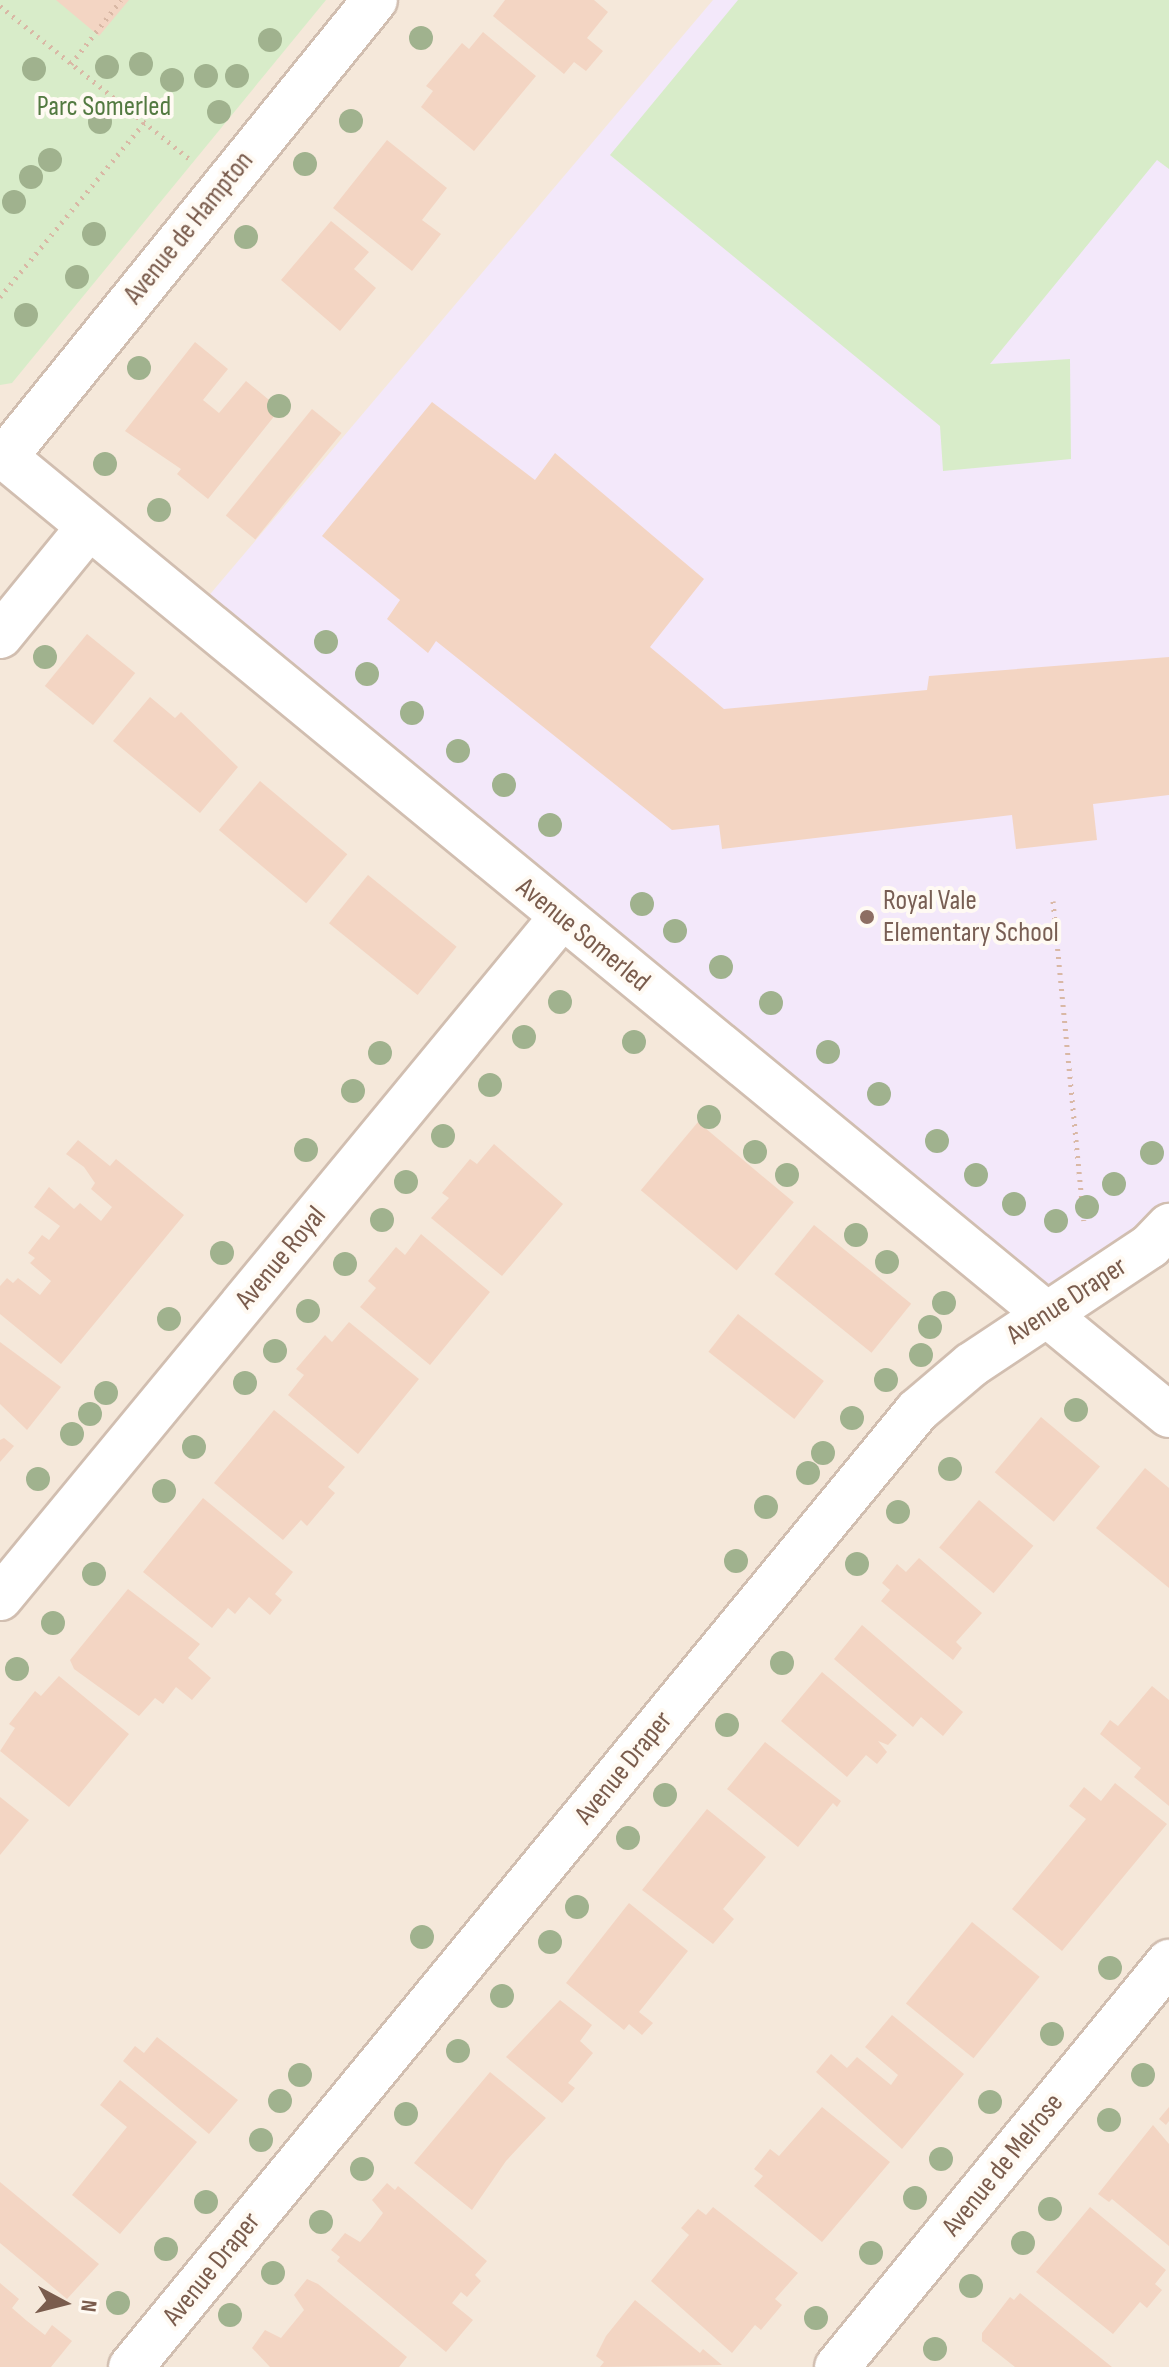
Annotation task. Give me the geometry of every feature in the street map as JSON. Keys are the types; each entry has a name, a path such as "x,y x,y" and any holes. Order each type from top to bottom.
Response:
{"street":[{"name":"Avenue de Hampton","path":"2,455 375,0"},
{"name":"Avenue Somerled","path":"2,455 561,918 1169,1415"},
{"path":"0,636 89,527"},
{"name":"Avenue Royal","path":"0,1598 561,918"},
{"name":"Avenue Draper","path":"131,2367 917,1411 971,1365 1150,1246 1169,1226"},
{"name":"Avenue de Melrose","path":"837,2367 1169,1962"}],"path":[{"path":"71,64 121,0"},
{"path":"0,6 199,166"},
{"path":"0,297 144,123"},
{"path":"1053,901 1084,1221"}],"shaded area":[{"path":"0,0 719,0 1169,1224 1169,2367 0,2367"},
{"name":"Royal Vale Elementary School","path":"713,0 1169,0 1169,1210 1046,1314 195,612"}],"green space":[{"name":"Parc Somerled","path":"0,0 326,0 12,383 0,385"},
{"path":"738,0 1169,0 1169,169 1157,160 990,364 1070,359 1071,459 943,471 940,426 610,155"}],"building":[{"path":"56,0 129,0 99,36"},
{"path":"505,0 594,0 608,12 587,38 603,51 586,71 574,62 564,74 493,16"},
{"path":"483,32 536,76 474,151 421,107 433,91 426,86 462,43 469,49"},
{"path":"387,140 447,188 422,220 441,234 412,271 333,208"},
{"path":"331,221 369,252 354,269 376,288 340,331 281,280"},
{"path":"195,342 228,369 203,400 219,413 246,381 280,409 208,499 177,474 181,469 125,431"},
{"path":"432,402 535,480 555,453 704,579 650,647 724,709 927,690 929,676 1169,657 1169,795 1093,804 1097,840 1016,849 1012,815 722,849 719,825 672,830 436,641 428,653 387,619 400,600 322,536"},
{"path":"312,409 342,433 255,539 226,515"},
{"path":"87,634 135,673 93,725 45,686"},
{"path":"150,697 175,718 181,712 238,767 200,813 113,741"},
{"path":"260,781 347,854 306,903 219,830"},
{"path":"368,875 457,947 418,995 329,923"},
{"path":"698,1122 794,1202 737,1271 641,1190"},
{"path":"78,1140 110,1166 116,1159 184,1215 61,1364 0,1314 0,1286 7,1278 13,1283 18,1278 40,1295 51,1281 30,1263 35,1258 28,1253 42,1235 49,1240 60,1226 34,1207 49,1187 74,1209 80,1203 101,1221 112,1207 91,1189 95,1183 84,1167 66,1154"},
{"path":"494,1144 563,1204 502,1276 431,1218 449,1198 442,1193 470,1159 477,1164"},
{"path":"814,1225 911,1304 871,1353 774,1274"},
{"path":"421,1234 490,1292 430,1365 360,1307 376,1288 368,1281 396,1247 405,1255"},
{"path":"738,1314 824,1381 794,1419 708,1352"},
{"path":"349,1322 419,1379 358,1454 288,1395 304,1375 296,1369 325,1335 332,1342"},
{"path":"0,1342 61,1387 27,1430 0,1404"},
{"path":"274,1410 345,1467 328,1487 335,1493 307,1526 301,1520 283,1540 214,1483"},
{"path":"1041,1417 1100,1466 1054,1522 995,1472"},
{"path":"4,1438 14,1446 0,1462 0,1440"},
{"path":"1145,1468 1169,1488 1169,1588 1096,1528"},
{"path":"203,1498 293,1572 275,1594 282,1600 270,1615 249,1597 235,1614 228,1608 212,1628 143,1572"},
{"path":"979,1500 1033,1546 994,1593 939,1547"},
{"path":"919,1558 982,1613 956,1642 962,1648 953,1660 881,1601 890,1590 882,1583 897,1564 906,1572"},
{"path":"128,1589 200,1644 188,1658 211,1678 192,1700 176,1687 163,1704 155,1698 139,1716 74,1669 70,1660"},
{"path":"862,1625 963,1712 943,1736 921,1717 913,1727 834,1659"},
{"path":"822,1672 897,1735 888,1745 878,1741 887,1752 877,1764 866,1755 847,1777 781,1721"},
{"path":"59,1676 129,1734 69,1807 0,1751 15,1728 9,1724 35,1691 41,1696"},
{"path":"1152,1686 1169,1700 1169,1806 1134,1777 1141,1768 1100,1734 1110,1720 1118,1726"},
{"path":"765,1742 841,1801 837,1807 833,1803 798,1847 727,1789"},
{"path":"1115,1783 1167,1824 1062,1951 1012,1909 1086,1819 1069,1806 1084,1787 1101,1801"},
{"path":"0,1797 29,1820 0,1855"},
{"path":"707,1809 766,1857 723,1909 734,1919 713,1944 642,1890"},
{"path":"629,1903 688,1951 639,2012 653,2023 642,2035 629,2024 624,2030 566,1983"},
{"path":"972,1922 1040,1977 974,2058 906,2004"},
{"path":"560,2000 592,2025 580,2041 593,2053 568,2083 575,2088 562,2103 506,2057"},
{"path":"892,2015 964,2074 902,2149 816,2072 831,2054 847,2068 857,2057 891,2085 898,2075 865,2047"},
{"path":"157,2037 238,2100 209,2134 123,2061 135,2046 144,2053"},
{"path":"490,2072 546,2118 506,2161 472,2210 414,2163"},
{"path":"120,2080 197,2142 120,2234 72,2195 127,2127 100,2105"},
{"path":"822,2107 890,2162 822,2242 754,2186 763,2176 754,2169 770,2149 779,2156"},
{"path":"1169,2107 1169,2121 1166,2125 1159,2119"},
{"path":"1153,2125 1169,2144 1169,2246 1112,2199 1109,2202 1098,2194"},
{"path":"0,2182 99,2264 67,2299 0,2243"},
{"path":"387,2183 395,2190 398,2186 487,2261 475,2275 481,2281 467,2297 461,2292 452,2303 473,2320 446,2352 337,2261 340,2257 331,2250 345,2233 360,2242 372,2228 383,2213 372,2200"},
{"path":"713,2207 798,2273 775,2299 782,2305 761,2330 755,2325 732,2353 651,2281 689,2235 681,2228 698,2209 706,2215"},
{"path":"1090,2207 1166,2270 1155,2284 1162,2290 1147,2308 1140,2302 1113,2334 1036,2272"},
{"path":"307,2279 318,2284 407,2357 399,2367 270,2367 252,2348 265,2330 281,2338 304,2310 294,2295"},
{"path":"0,2283 19,2299 12,2308 27,2321 45,2335 52,2325 72,2341 51,2367 0,2367"},
{"path":"1020,2293 1112,2367 1015,2367 982,2341 982,2333 1010,2297 1014,2300"},
{"path":"635,2300 700,2353 703,2349 722,2365 600,2367 604,2362 596,2356 606,2336"}],"place":[{"name":"Royal Vale Elementary School","path":"867,917"}]}
